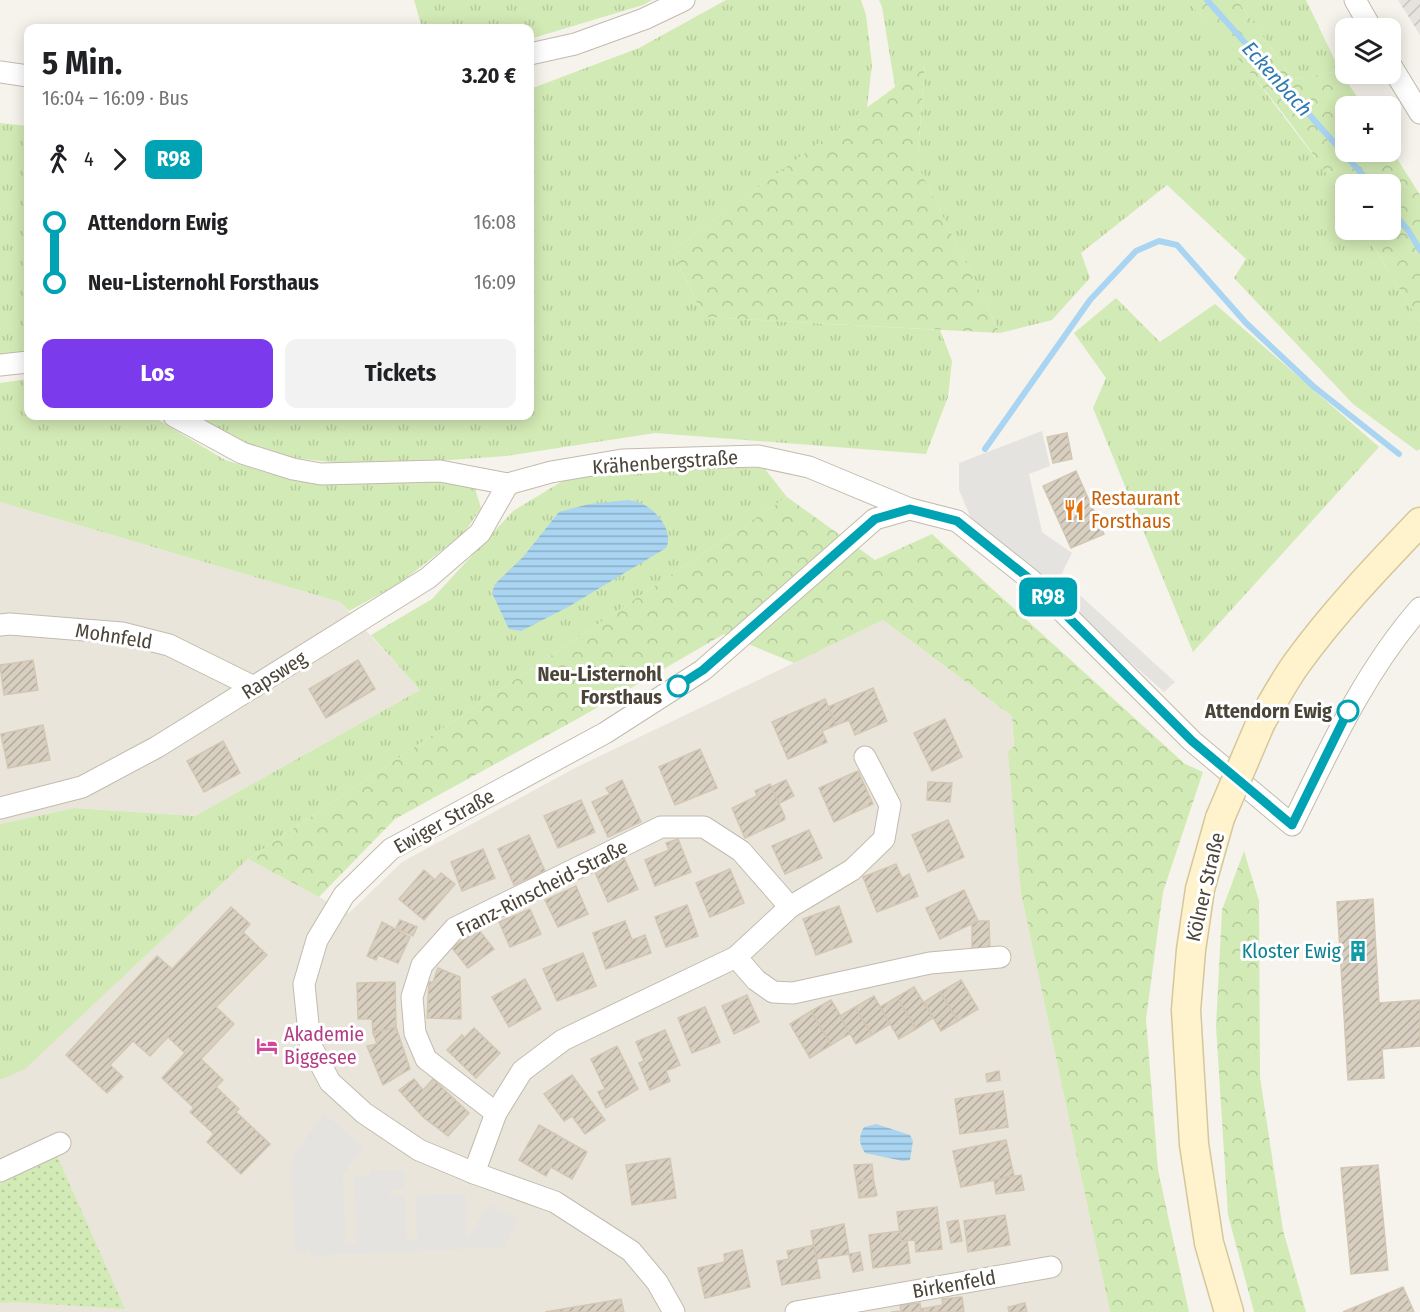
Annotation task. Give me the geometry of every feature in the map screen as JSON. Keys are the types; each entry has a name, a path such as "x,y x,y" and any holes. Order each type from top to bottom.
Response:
{"main road":[{"name":"Kölner Straße","path":"1229,1312 1209,1243 1194,1144 1186,1010 1191,950 1200,889 1220,818 1261,722 1296,664 1327,625 1420,522"}],"street":[{"path":"534,53 575,44 644,19 684,0"},
{"path":"1355,0 1365,18"},
{"path":"0,72 24,75"},
{"path":"1401,82 1420,113"},
{"path":"0,365 24,362"},
{"name":"Krähenbergstraße","path":"181,420 242,453 293,469 321,474 441,471 508,484 551,472 622,460 758,456 809,467 910,509 957,521 1031,580 1192,741 1292,825 1350,708 1400,631 1420,608"},
{"name":"Rapsweg","path":"0,808 82,787 157,747 429,578 480,533 508,484"},
{"name":"Ewiger Straße","path":"674,1312 657,1282 631,1251 555,1202 474,1173 419,1150 364,1113 330,1082 310,1044 304,984 317,940 344,895 391,849 614,728 703,670 875,519 910,509"},
{"name":"Mohnfeld","path":"0,625 122,633 169,645 254,687"},
{"path":"474,1173 496,1113 522,1071 563,1040 736,957 790,907 852,870 884,839 890,805 865,757"},
{"name":"Franz-Rinscheid-Straße","path":"496,1113 426,1059 415,1033 412,997 422,965 455,928 661,827 704,827 741,851 790,907"},
{"path":"736,957 756,980 773,992 793,993 930,963 1000,957"},
{"path":"0,1171 60,1143"},
{"name":"Birkenfeld","path":"796,1312 857,1307 1051,1267"}],"shaded area":[{"path":"1398,0 1420,0 1420,35"},
{"path":"1042,431 1050,466 1029,474 1042,532 1072,553 1060,577 1175,682 1164,692 999,545 970,516 959,490 959,463"},
{"path":"0,502 340,602 420,690 195,816 74,808 0,824"},
{"path":"883,620 1012,716 1021,893 1110,1312 0,1312 0,1080 25,1068 248,859 349,913 402,862 575,768"},
{"path":"324,1113 363,1147 343,1175 346,1243 357,1243 354,1176 370,1176 370,1171 404,1170 405,1189 390,1190 390,1196 405,1196 407,1241 417,1240 415,1195 465,1194 468,1239 488,1205 518,1219 504,1247 311,1256 310,1251 295,1252 291,1162"}],"green space":[{"path":"414,0 652,0 643,5 534,38 534,24 421,24"},
{"path":"726,0 861,0 866,15 872,64 867,108 672,251 704,317 940,330 952,361 948,397 926,454 655,433 506,456 367,466 294,458 245,444 203,420 534,420 534,87 639,48"},
{"path":"879,0 1187,0 1236,54 1335,186 1335,240 1369,240 1420,322 1420,449 1417,451 1353,404 1234,278 1246,259 1167,185 1081,253 1090,278 1052,320 1000,333 917,164 925,66 895,87"},
{"path":"1187,0 1237,0 1293,79 1335,72 1335,84 1349,84 1356,96 1335,96 1335,162 1399,162 1420,195 1420,322 1369,240 1401,240 1401,174 1335,174 1335,186 1270,98"},
{"path":"1237,0 1306,0 1335,61 1335,72 1293,79"},
{"path":"925,65 917,164 1000,333 704,317 672,251"},
{"path":"0,123 24,126 24,352 0,355"},
{"path":"1116,298 1160,342 1215,304 1379,447 1193,652 1093,408 1106,378 1074,333"},
{"path":"24,380 24,420 159,420 225,460 284,478 339,483 451,477 474,485 481,508 464,533 400,583 349,611 340,602 0,502 0,383"},
{"path":"646,466 764,468 787,497 248,859 25,1069 0,1080 0,824 74,808 195,816 420,690 371,635 432,599 513,511 566,479"},
{"path":"787,497 875,560 932,534 1185,764 1203,772 1163,892 1146,1019 1158,1170 1189,1312 1110,1312 1021,893 1008,752 1014,746 1012,716 883,620 794,663 724,634 579,718 395,819 319,897 248,859"},
{"path":"1244,851 1259,901 1260,1077 1283,1230 1306,1312 1254,1312 1228,1215 1216,1026 1222,910"},
{"path":"57,1156 125,1309 0,1303 0,1184"}],"water":[{"path":"628,500 643,504 659,517 668,536 666,548 568,607 521,631 509,629 492,593 495,584 523,557 559,512 589,504"},
{"path":"876,1124 910,1135 913,1141 910,1160 903,1161 865,1153 860,1140 862,1131 864,1127"}],"building":[{"path":"1067,433 1072,459 1053,463 1047,437"},
{"name":"Restaurant Forsthaus","path":"1076,471 1104,534 1071,548 1043,486"},
{"path":"33,660 38,690 4,695 0,665"},
{"path":"358,660 375,689 326,718 309,689"},
{"path":"873,688 887,721 855,735 849,720 836,725 828,707"},
{"path":"825,699 836,725 822,731 827,742 788,759 772,722"},
{"path":"945,719 962,757 932,771 914,733"},
{"path":"43,725 50,760 8,768 1,734"},
{"path":"223,741 240,773 204,792 187,761"},
{"path":"700,749 717,788 675,805 659,767"},
{"path":"858,771 873,804 834,822 819,788"},
{"path":"622,780 641,822 608,837 592,802 610,794 606,788"},
{"path":"786,780 794,796 778,804 771,787"},
{"path":"928,782 952,783 950,802 927,800"},
{"path":"770,784 785,817 784,820 745,838 732,808 757,796 755,791"},
{"path":"581,800 595,832 558,848 544,816"},
{"path":"948,820 964,857 928,872 912,835"},
{"path":"809,830 822,858 785,874 772,846"},
{"path":"529,835 545,871 514,885 498,849"},
{"path":"678,839 691,872 655,886 645,860 669,850 666,843"},
{"path":"483,849 495,878 462,891 451,862"},
{"path":"624,858 638,889 608,902 595,872"},
{"path":"896,864 902,878 909,874 918,896 877,912 863,877"},
{"path":"730,869 744,903 710,917 696,883"},
{"path":"424,870 435,880 441,873 455,884 424,920 399,899"},
{"path":"576,886 588,914 558,927 545,900"},
{"path":"964,890 978,921 940,939 926,908"},
{"name":"Kloster Ewig","path":"1373,899 1379,1003 1420,1000 1420,1046 1382,1049 1384,1078 1348,1080 1337,902"},
{"path":"687,905 698,936 666,947 655,917"},
{"path":"839,906 852,942 816,955 803,919"},
{"path":"231,907 250,924 243,932 267,955 216,1007 234,1024 201,1059 223,1080 216,1087 239,1109 236,1112 270,1144 241,1174 207,1142 214,1134 190,1112 194,1108 162,1078 185,1053 168,1037 150,1056 133,1041 110,1065 123,1077 107,1093 66,1055 157,956 172,969"},
{"path":"530,909 541,934 510,947 499,922"},
{"path":"400,920 417,927 413,936 396,928"},
{"path":"625,921 632,940 645,935 651,953 606,969 593,933"},
{"path":"978,921 989,921 990,951 972,952 972,925"},
{"path":"382,922 410,937 398,963 378,955 376,960 367,956"},
{"path":"478,929 494,949 468,968 452,948"},
{"path":"583,953 596,986 557,1001 543,969"},
{"path":"438,968 460,977 461,1019 427,1018 429,982 433,982"},
{"path":"525,979 541,1009 509,1027 492,997"},
{"path":"961,980 978,1009 958,1021 940,992"},
{"path":"395,982 396,1027 373,1033 372,1019 358,1019 357,983"},
{"path":"914,987 933,1018 916,1029 897,997"},
{"path":"940,992 958,1021 941,1031 924,1002"},
{"path":"747,995 759,1022 734,1034 722,1006"},
{"path":"874,996 890,1024 872,1035 855,1007"},
{"path":"897,997 916,1029 899,1039 880,1007"},
{"path":"831,1000 851,1033 831,1045 811,1011"},
{"path":"705,1007 720,1042 692,1053 678,1018"},
{"path":"855,1007 872,1035 856,1044 840,1016"},
{"path":"811,1011 831,1045 810,1058 790,1024"},
{"path":"396,1027 410,1069 383,1085 367,1046 377,1044 373,1033"},
{"path":"474,1028 500,1053 476,1078 447,1050 462,1035 464,1038"},
{"path":"665,1030 680,1065 666,1071 670,1081 650,1090 639,1063 644,1061 636,1042"},
{"path":"617,1046 638,1089 606,1108 598,1092 605,1089 591,1059"},
{"path":"999,1071 1000,1080 987,1082 986,1074"},
{"path":"572,1075 605,1120 585,1134 572,1116 564,1121 544,1094"},
{"path":"414,1079 423,1090 433,1079 469,1113 448,1136 423,1117 399,1090"},
{"path":"1003,1091 1008,1127 960,1134 955,1099"},
{"path":"539,1125 587,1152 572,1179 551,1167 546,1176 519,1160"},
{"path":"1006,1140 1014,1176 961,1187 953,1151"},
{"path":"670,1158 676,1198 632,1205 626,1165"},
{"path":"872,1164 874,1185 873,1179 858,1181 860,1197 876,1196 859,1198 854,1165"},
{"path":"1378,1165 1388,1270 1351,1274 1341,1168"},
{"path":"1021,1175 1024,1190 996,1194 994,1180"},
{"path":"873,1179 877,1195 860,1197 858,1181"},
{"path":"937,1207 942,1249 916,1252 915,1240 901,1241 897,1212"},
{"path":"1005,1215 1010,1245 968,1252 964,1221"},
{"path":"958,1220 962,1241 951,1243 947,1222"},
{"path":"844,1224 849,1254 816,1259 811,1231"},
{"path":"900,1231 901,1241 907,1240 910,1263 873,1268 869,1235"},
{"path":"814,1245 820,1278 782,1285 777,1261 789,1259 787,1251"},
{"path":"742,1250 750,1287 705,1298 698,1268 725,1262 724,1254"},
{"path":"860,1252 863,1270 853,1272 849,1254"},
{"path":"1403,1287 1414,1312 1343,1312"},
{"path":"962,1297 964,1312 921,1312 921,1309 943,1305 942,1299"},
{"path":"621,1299 624,1312 545,1312"},
{"path":"920,1303 921,1312 891,1312 901,1311 900,1305"},
{"path":"1025,1303 1027,1312 1009,1312 1008,1307"}],"waterway":[{"name":"Eckenbach","path":"1207,0 1362,174"},
{"name":"Eckenbach","path":"1401,222 1420,250"},
{"path":"985,449 1090,300 1136,251 1159,241 1177,245 1246,323 1313,386 1399,454"}],"bus line":[{"name":"R98","path":"678,686 703,670 875,519 910,509 957,521 1031,580 1192,741 1292,825 1348,711"}],"place":[{"name":"Restaurant Forsthaus","path":"1074,510"},
{"name":"Neu-Listernohl Forsthaus","path":"678,686"},
{"name":"Attendorn Ewig","path":"1348,711"},
{"name":"Kloster Ewig","path":"1358,951"},
{"name":"Akademie Biggesee","path":"267,1046"}]}
